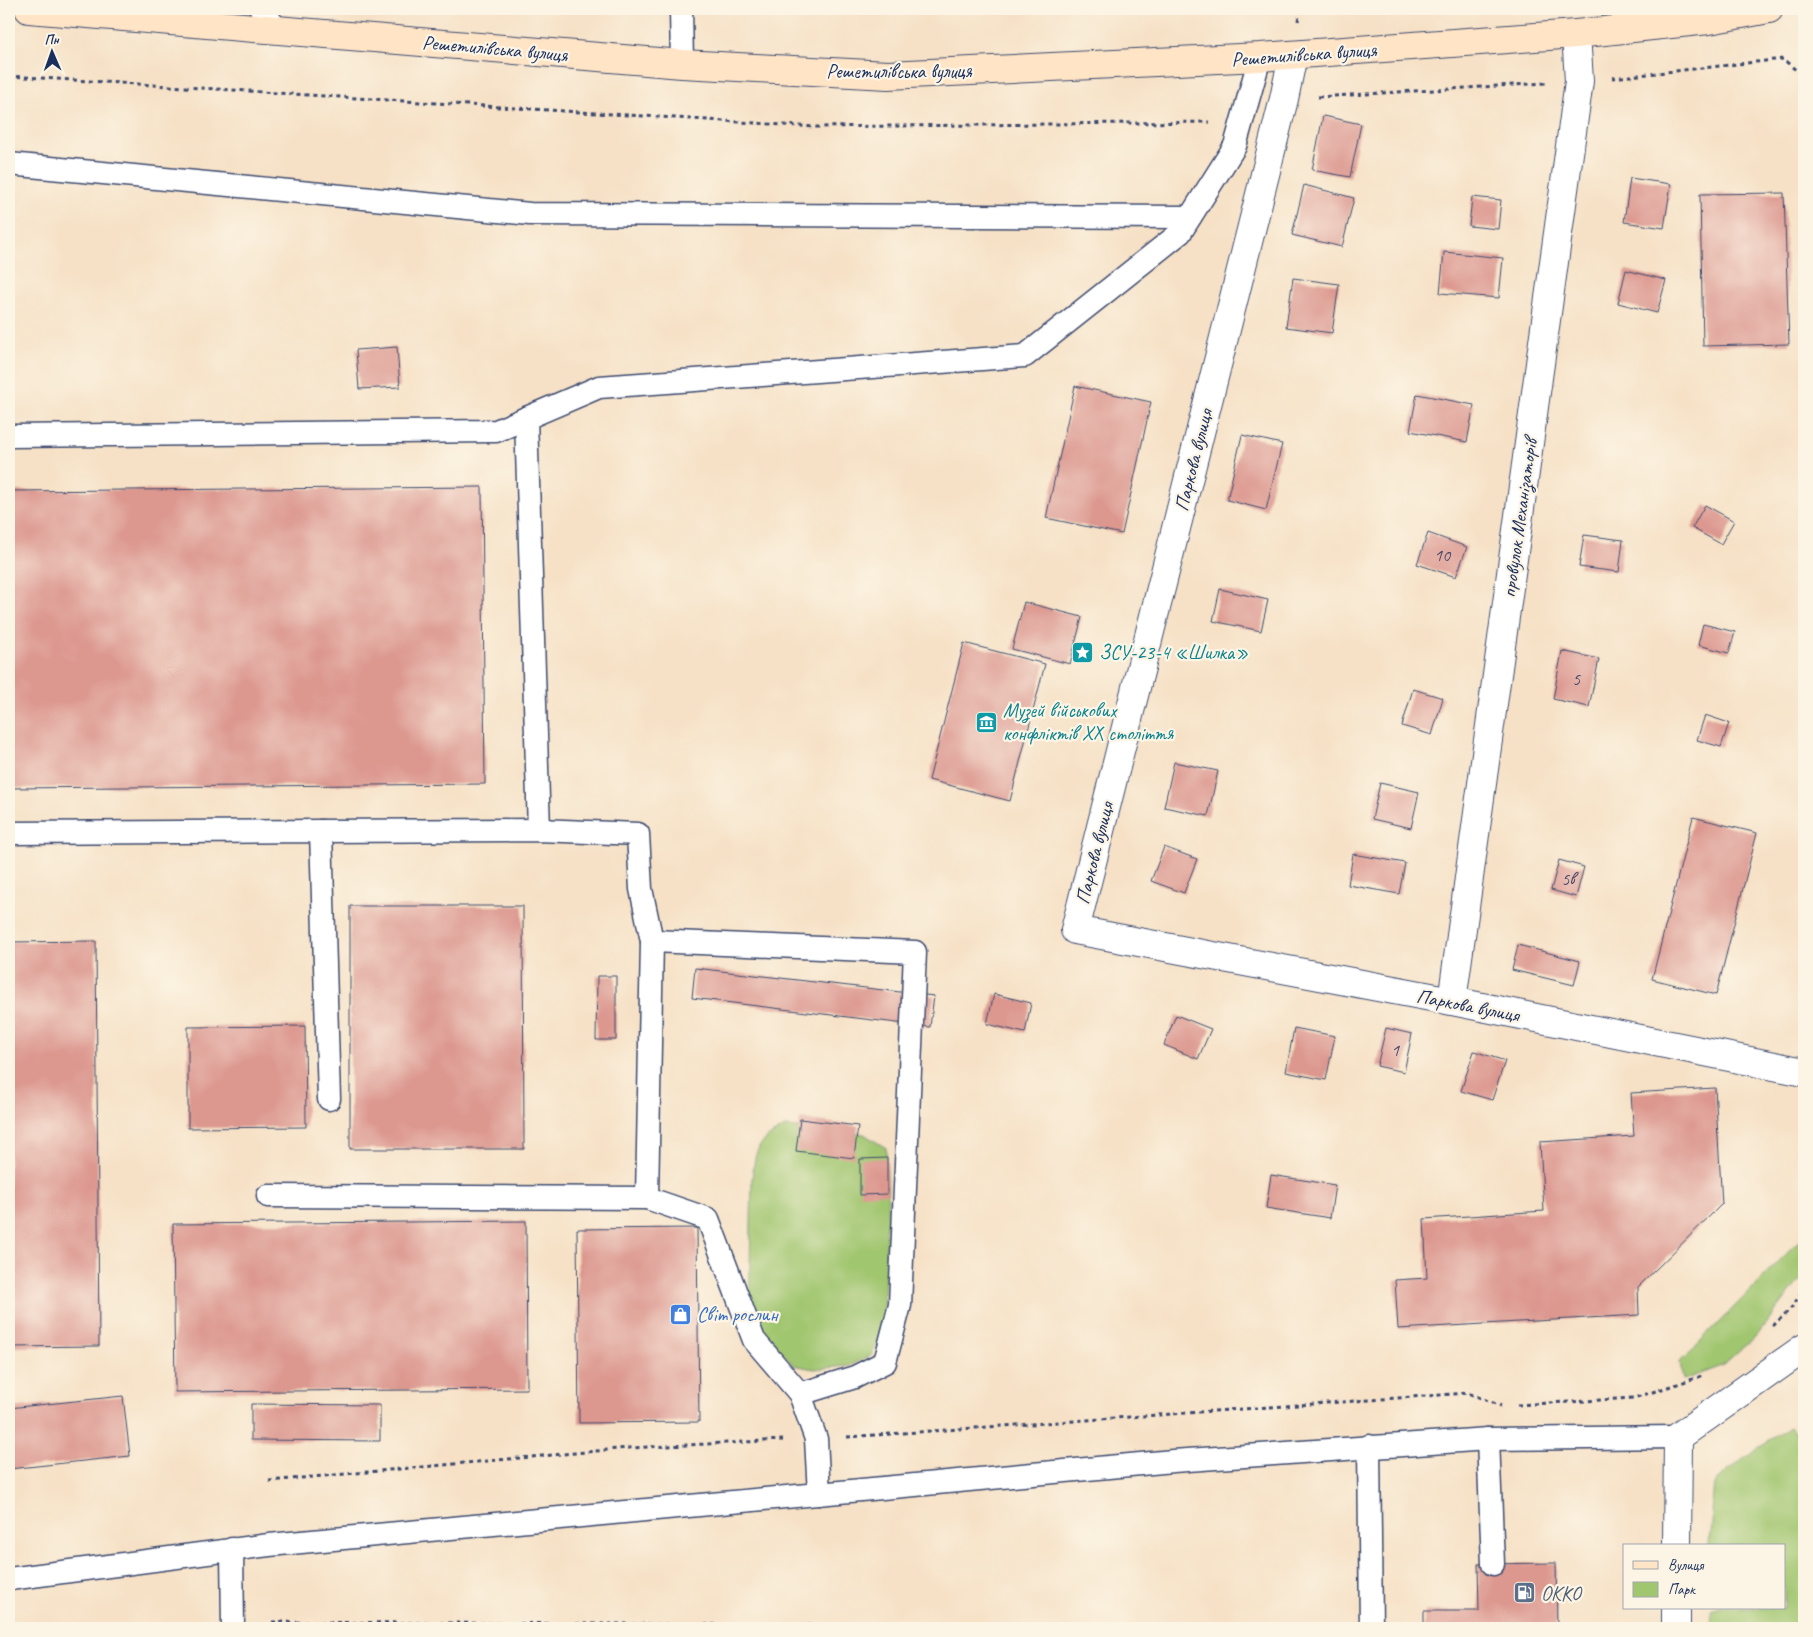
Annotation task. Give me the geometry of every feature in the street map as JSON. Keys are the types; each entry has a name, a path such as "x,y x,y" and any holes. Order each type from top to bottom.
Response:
{"street":[{"name":"Решетилівська вулиця","path":"29,9 269,19 682,64 888,75 1260,57 1576,34 1709,20 1769,9"},
{"name":"провулок Механізаторів","path":"1452,1001 1579,81 1576,34"},
{"name":"Паркова вулиця","path":"1293,55 1284,99 1075,930 1452,1001 1804,1072"},
{"path":"1677,1544 1678,1437 1804,1348"},
{"path":"1676,1610 1676,1628"}],"lane":[{"path":"681,9 682,64"},
{"path":"9,436 496,431 599,386 1025,356 1180,233 1235,146 1260,57"},
{"path":"9,164 530,214 1190,217"},
{"path":"526,418 540,830"},
{"path":"9,833 540,830 638,834 640,889 652,941 647,1198"},
{"path":"321,832 329,1099"},
{"path":"652,941 916,952 900,1305 884,1362 855,1377 800,1394"},
{"path":"268,1196 647,1198 708,1219 754,1340 800,1394 816,1439 819,1494"},
{"path":"9,1579 232,1549 1173,1461 1488,1438 1678,1437"},
{"path":"1488,1438 1493,1564"},
{"path":"1369,1446 1371,1628"},
{"path":"232,1549 233,1628"}],"path":[{"path":"1284,99 1579,81 1783,59 1804,76"},
{"path":"9,76 817,127 1242,121"},
{"path":"1768,1332 1793,1306 1804,1288"},
{"path":"269,1481 629,1448 816,1439 1468,1393 1500,1406 1634,1398 1708,1374"},
{"path":"270,1628 270,1622 1285,1628"}],"green space":[{"path":"785,1127 864,1134 886,1148 888,1197 883,1329 872,1355 849,1366 814,1369 793,1365 749,1311 752,1179 755,1159 763,1142"},
{"path":"1804,1236 1804,1275 1755,1337 1724,1365 1683,1380 1680,1362"},
{"path":"1789,1427 1804,1441 1804,1628 1712,1628 1711,1610 1786,1610 1786,1544 1709,1544 1715,1482 1757,1448"}],"building":[{"path":"1323,116 1361,124 1350,177 1312,170"},
{"path":"1630,178 1671,184 1664,228 1624,222"},
{"path":"1304,185 1354,198 1342,247 1292,235"},
{"path":"1784,193 1789,344 1703,346 1700,194"},
{"path":"1472,197 1501,200 1498,229 1469,226"},
{"path":"1444,252 1503,258 1499,298 1440,293"},
{"path":"1626,270 1666,280 1657,313 1618,303"},
{"path":"1293,278 1339,284 1332,333 1286,327"},
{"path":"397,347 400,387 359,389 356,350"},
{"path":"1075,386 1151,402 1122,534 1046,518"},
{"path":"1417,394 1474,405 1467,442 1410,431"},
{"path":"1242,435 1282,444 1266,510 1227,500"},
{"path":"482,487 485,784 9,788 9,491"},
{"path":"1705,505 1734,521 1721,544 1692,528"},
{"path":"1428,533 1467,547 1456,577 1417,564"},
{"path":"1584,535 1623,540 1619,572 1579,567"},
{"path":"1220,589 1268,600 1261,631 1213,621"},
{"path":"1024,602 1082,617 1070,664 1012,649"},
{"path":"1703,624 1735,632 1729,653 1698,645"},
{"name":"Музей військових конфліктів ХХ століття","path":"964,643 1045,664 1010,801 929,780"},
{"path":"1562,651 1599,659 1589,707 1553,699"},
{"path":"1413,689 1443,698 1432,735 1402,726"},
{"path":"1705,715 1729,723 1721,747 1697,740"},
{"path":"1174,762 1218,771 1208,816 1164,807"},
{"path":"1380,783 1419,792 1411,828 1372,819"},
{"path":"1693,817 1757,833 1716,995 1652,979"},
{"path":"1164,847 1197,859 1184,893 1151,881"},
{"path":"1353,854 1405,863 1399,894 1348,885"},
{"path":"1559,860 1584,867 1576,897 1551,890"},
{"path":"350,906 523,906 524,1149 350,1149"},
{"path":"96,941 99,1346 9,1347 9,942"},
{"path":"1518,945 1580,961 1574,985 1512,970"},
{"path":"695,968 934,996 930,1027 692,998"},
{"path":"597,976 616,976 616,1040 596,1040"},
{"path":"994,994 1031,1003 1025,1033 987,1024"},
{"path":"1176,1015 1211,1029 1198,1059 1164,1045"},
{"path":"305,1026 306,1127 188,1128 188,1027"},
{"path":"1294,1028 1335,1036 1326,1080 1286,1072"},
{"path":"1386,1028 1412,1034 1404,1072 1377,1066"},
{"path":"1474,1051 1505,1061 1492,1100 1461,1091"},
{"path":"1715,1088 1722,1204 1638,1287 1639,1315 1398,1329 1395,1280 1427,1278 1424,1219 1544,1211 1540,1142 1634,1136 1631,1093"},
{"path":"800,1119 858,1126 854,1158 796,1151"},
{"path":"887,1158 887,1194 860,1195 860,1159"},
{"path":"1271,1175 1335,1185 1330,1218 1266,1208"},
{"path":"526,1221 527,1389 175,1392 173,1224"},
{"path":"697,1228 699,1422 579,1423 577,1229"},
{"path":"123,1396 130,1456 9,1469 9,1408"},
{"path":"251,1404 380,1405 380,1441 251,1440"},
{"path":"1556,1563 1557,1628 1424,1628 1424,1611 1479,1611 1478,1564"}],"place":[{"name":"ЗСУ-23-4 «Шилка»","path":"1083,652"},
{"name":"Музей військових конфліктів ХХ століття","path":"987,722"},
{"name":"Світ рослин","path":"681,1314"},
{"name":"ОККО","path":"1525,1593"}]}
